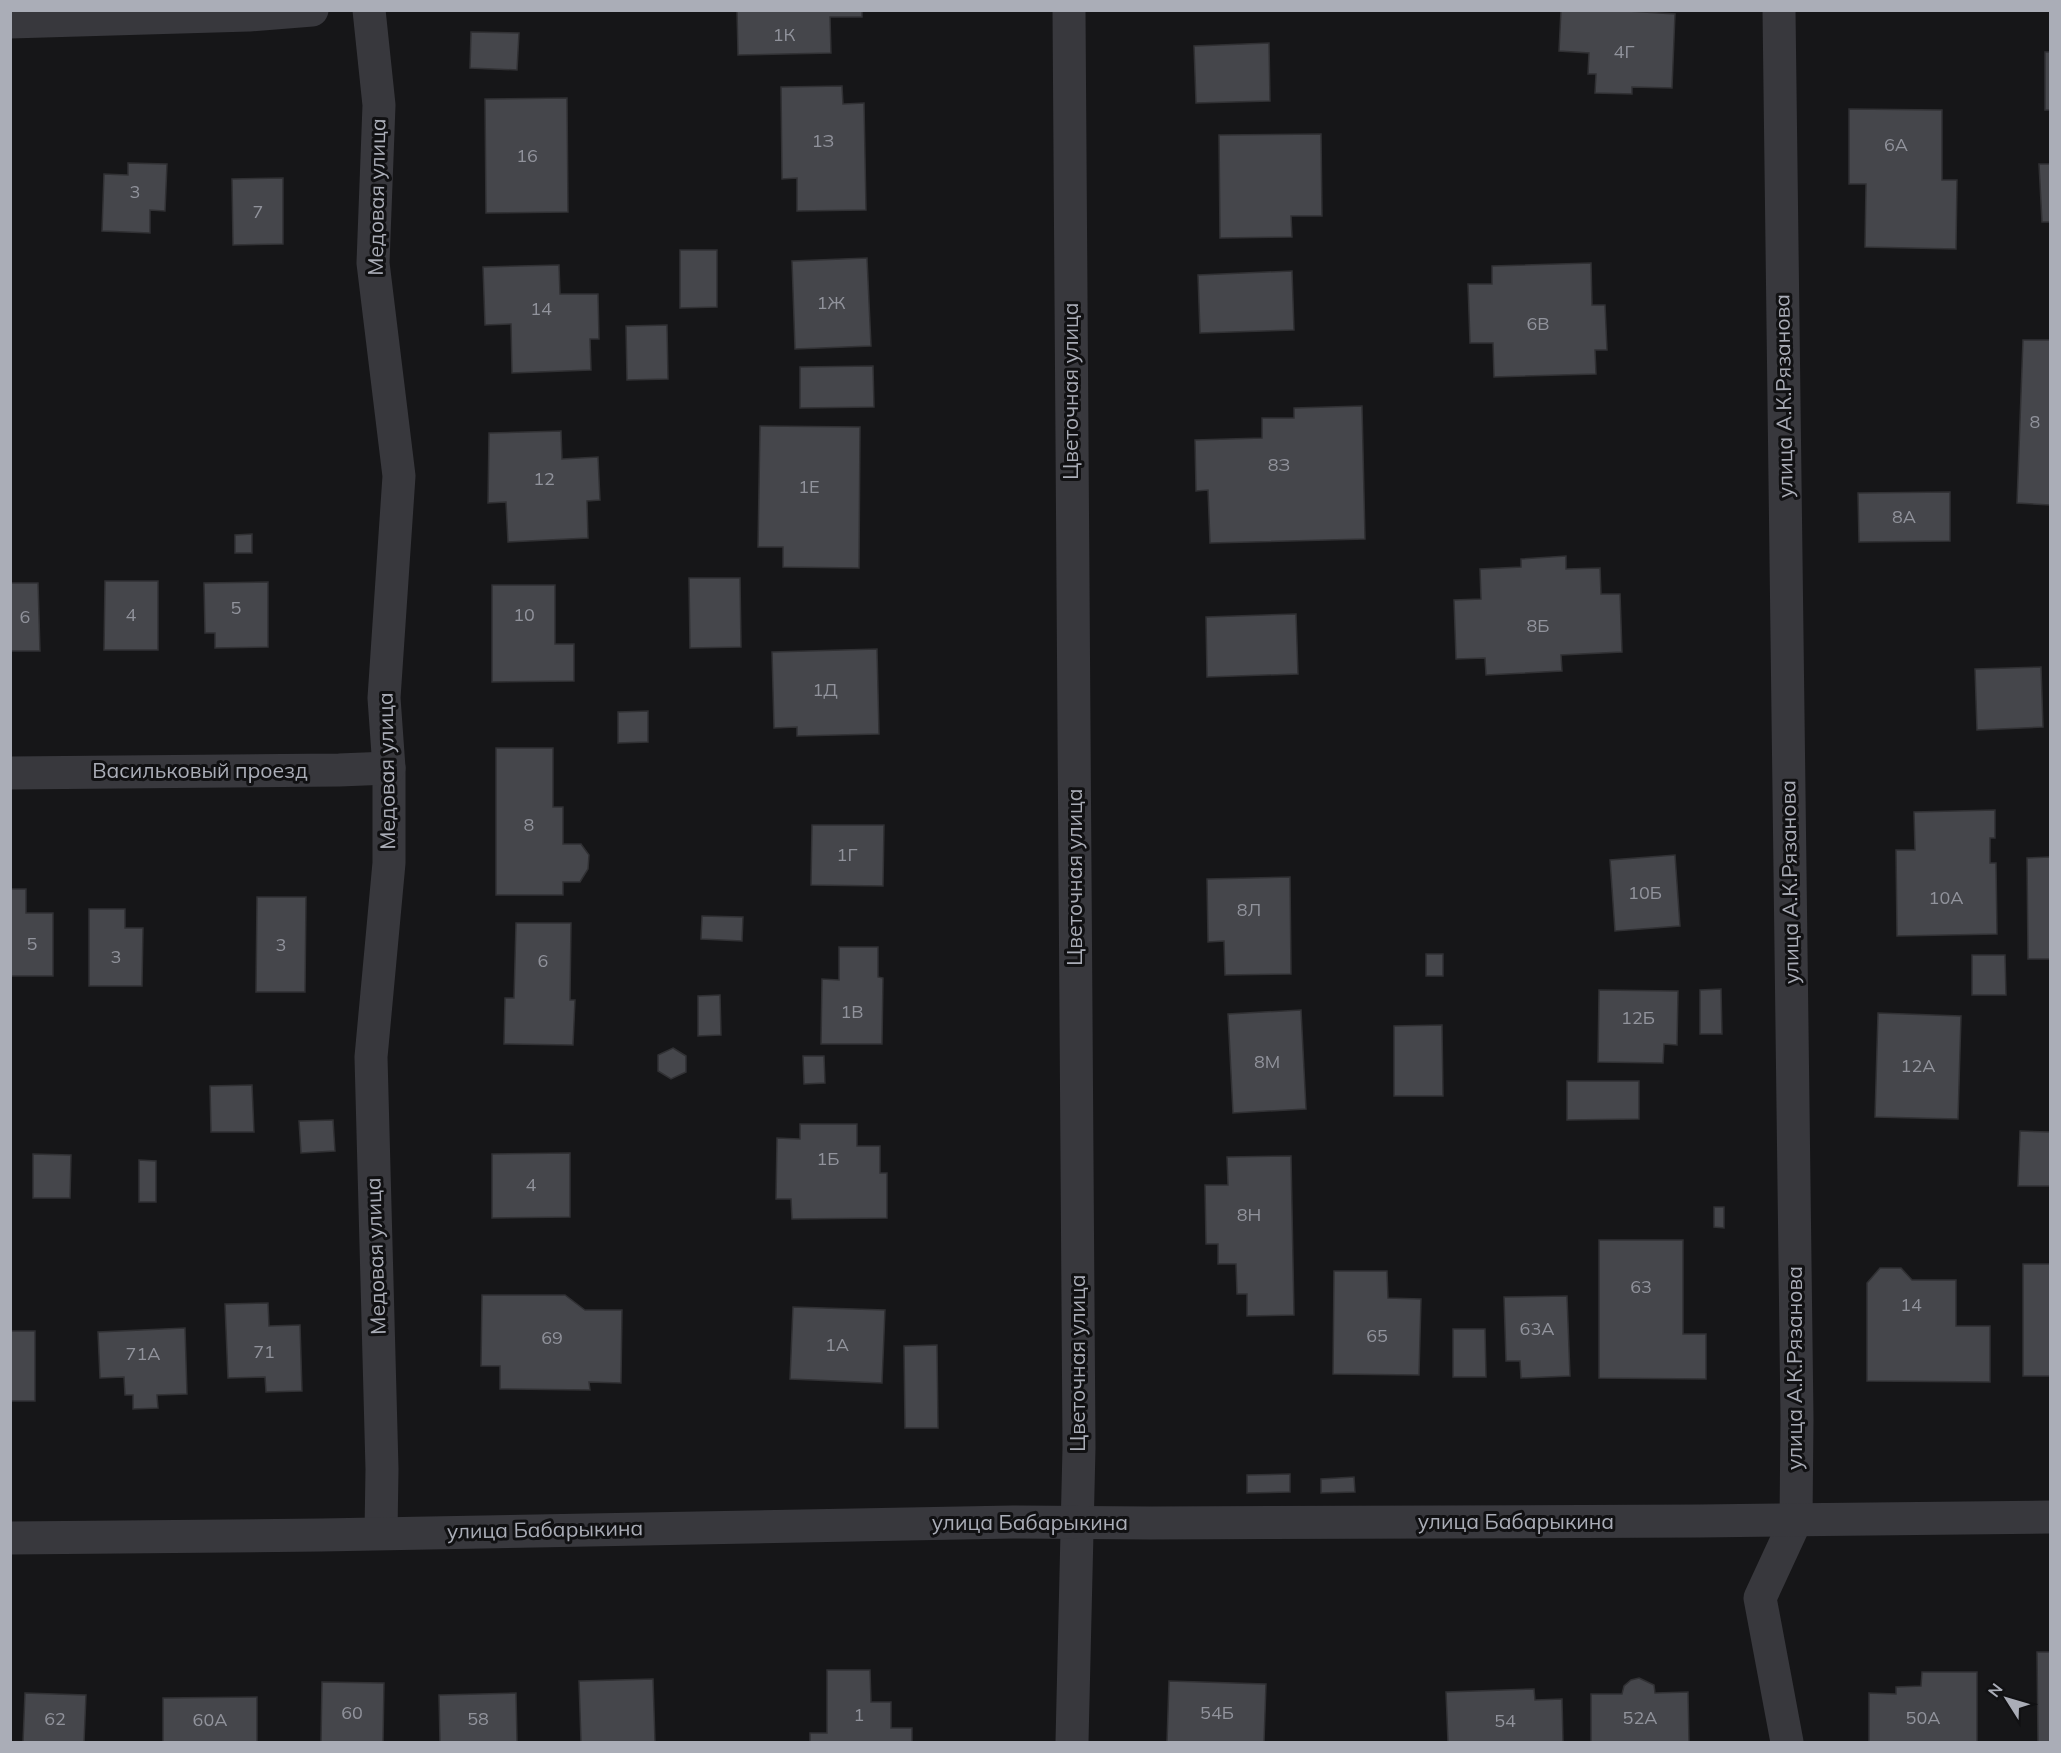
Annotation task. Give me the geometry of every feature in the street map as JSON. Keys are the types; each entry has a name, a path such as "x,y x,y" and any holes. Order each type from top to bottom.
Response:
{"street":[{"path":"10,21 249,15 312,10"},
{"name":"Медовая улица","path":"369,10 379,105 373,263 399,476 384,698 389,768 389,863 371,1057 382,1468 381,1533"},
{"name":"Цветочная улица","path":"1069,10 1079,1436 1072,1743"},
{"name":"улица А.К.Рязанова","path":"1779,10 1796,1520 1760,1598 1787,1743"},
{"name":"Васильковый проезд","path":"10,773 389,768"},
{"name":"улица Бабарыкина","path":"10,1538 1077,1522 1150,1524 2050,1517"}],"building":[{"path":"737,10 862,10 862,17 830,17 831,53 738,55"},
{"path":"1561,10 1675,14 1672,88 1632,87 1632,94 1595,93 1596,74 1588,74 1589,53 1559,51"},
{"path":"471,32 519,33 517,70 470,68"},
{"path":"1269,43 1270,101 1196,103 1194,46"},
{"path":"2045,52 2050,52 2050,110 2045,110"},
{"path":"842,86 843,104 864,103 866,210 797,211 797,178 782,179 781,87"},
{"path":"567,98 568,212 486,213 485,99"},
{"path":"1849,109 1942,110 1942,180 1957,180 1956,249 1865,247 1866,184 1849,184"},
{"path":"1321,134 1322,216 1291,216 1292,237 1220,238 1219,135"},
{"path":"128,163 167,164 165,211 150,210 150,233 102,231 104,174 128,175"},
{"path":"2039,164 2050,164 2050,222 2042,222"},
{"path":"283,178 283,244 233,245 232,179"},
{"path":"680,250 717,250 717,307 680,308"},
{"path":"867,258 871,346 795,349 792,261"},
{"path":"1591,263 1592,305 1605,305 1607,350 1595,350 1596,374 1494,377 1493,343 1470,343 1468,284 1492,284 1492,266"},
{"path":"559,265 560,294 598,294 599,339 590,339 591,370 512,373 511,324 485,325 483,267"},
{"path":"1292,271 1294,330 1200,333 1198,275"},
{"path":"667,325 668,379 627,380 626,326"},
{"path":"2023,340 2050,340 2050,505 2017,503"},
{"path":"873,366 874,407 800,408 800,367"},
{"path":"1362,406 1365,539 1210,543 1208,490 1196,491 1195,440 1262,438 1262,418 1294,418 1294,408"},
{"path":"760,426 860,427 859,568 783,567 783,547 758,547"},
{"path":"561,431 562,459 598,457 600,500 587,501 588,538 508,542 506,502 488,503 489,433"},
{"path":"1950,492 1950,541 1859,542 1858,493"},
{"path":"252,534 252,553 235,553 235,535"},
{"path":"1566,556 1566,569 1600,568 1601,594 1620,594 1622,652 1561,655 1562,671 1486,675 1485,658 1456,659 1454,600 1481,599 1480,569 1521,567 1521,559"},
{"path":"689,578 740,578 741,647 690,648"},
{"path":"105,581 158,581 158,650 104,650"},
{"path":"268,582 268,647 215,648 215,633 205,633 204,583"},
{"path":"10,583 38,583 40,651 10,651"},
{"path":"492,585 555,585 555,644 574,644 574,681 492,682"},
{"path":"1296,614 1298,674 1207,677 1206,617"},
{"path":"877,649 879,734 797,736 797,727 774,728 772,652"},
{"path":"2041,667 2043,727 1977,730 1975,669"},
{"path":"648,711 648,742 618,743 618,712"},
{"path":"496,748 553,748 553,807 563,807 563,844 581,844 589,855 588,869 580,882 563,882 563,895 496,895"},
{"path":"1995,810 1995,838 1990,838 1990,863 1996,863 1997,934 1897,936 1896,850 1915,850 1914,812"},
{"path":"812,825 884,825 883,886 811,885"},
{"path":"1675,855 1680,926 1615,931 1610,860"},
{"path":"2050,857 2050,959 2028,959 2027,858"},
{"path":"1290,877 1291,974 1225,975 1224,941 1208,942 1207,879"},
{"path":"10,889 26,889 26,913 53,913 53,976 10,976"},
{"path":"257,897 306,897 305,992 256,992"},
{"path":"89,909 125,909 125,928 143,928 142,986 89,986"},
{"path":"702,916 743,917 742,941 701,939"},
{"path":"516,923 571,923 570,1000 575,1000 573,1045 504,1044 505,998 514,998"},
{"path":"839,947 878,947 878,977 883,978 882,1044 821,1044 822,979 839,980"},
{"path":"1426,954 1443,954 1443,976 1426,976"},
{"path":"1972,955 2005,955 2006,995 1972,995"},
{"path":"1721,989 1722,1034 1700,1034 1700,990"},
{"path":"1599,990 1678,991 1677,1045 1664,1044 1663,1063 1598,1062"},
{"path":"720,995 721,1035 698,1036 698,996"},
{"path":"1301,1010 1306,1109 1233,1113 1228,1014"},
{"path":"1878,1013 1961,1016 1958,1119 1875,1117"},
{"path":"1442,1025 1443,1096 1394,1096 1394,1026"},
{"path":"673,1048 686,1056 686,1072 671,1079 658,1071 658,1055"},
{"path":"803,1056 824,1056 825,1083 804,1084"},
{"path":"1567,1081 1639,1081 1639,1119 1567,1120"},
{"path":"252,1085 254,1132 211,1132 210,1086"},
{"path":"333,1120 335,1151 301,1153 299,1121"},
{"path":"800,1124 857,1124 857,1146 880,1146 880,1173 887,1173 887,1218 792,1219 791,1199 776,1199 777,1138 800,1139"},
{"path":"2020,1131 2050,1132 2050,1186 2018,1186"},
{"path":"570,1153 570,1217 492,1218 492,1154"},
{"path":"33,1154 71,1155 70,1198 33,1198"},
{"path":"1291,1156 1294,1315 1247,1316 1247,1294 1237,1294 1236,1264 1218,1264 1218,1244 1206,1244 1205,1185 1228,1185 1227,1157"},
{"path":"139,1160 156,1161 156,1202 139,1202"},
{"path":"1714,1207 1724,1207 1724,1228 1714,1227"},
{"path":"1599,1240 1683,1240 1683,1334 1706,1334 1706,1379 1599,1378"},
{"path":"2023,1264 2050,1264 2050,1376 2023,1376"},
{"path":"1880,1268 1901,1268 1912,1280 1956,1280 1956,1326 1990,1326 1990,1382 1867,1381 1867,1283"},
{"path":"1334,1271 1387,1271 1388,1298 1421,1299 1419,1375 1333,1374"},
{"path":"482,1295 565,1295 585,1310 622,1310 621,1383 589,1382 590,1390 500,1389 500,1366 481,1366"},
{"path":"1567,1296 1570,1376 1521,1378 1520,1361 1506,1361 1504,1297"},
{"path":"268,1303 269,1326 300,1325 302,1391 266,1392 265,1377 228,1378 225,1304"},
{"path":"793,1307 885,1310 882,1383 790,1379"},
{"path":"185,1328 187,1394 157,1395 158,1408 133,1409 133,1395 125,1395 124,1377 100,1378 98,1332"},
{"path":"1453,1329 1485,1329 1486,1377 1453,1377"},
{"path":"10,1331 35,1331 35,1401 10,1401"},
{"path":"937,1345 938,1428 905,1428 904,1346"},
{"path":"1290,1474 1290,1492 1247,1493 1247,1475"},
{"path":"1354,1477 1355,1492 1321,1493 1321,1479"},
{"path":"2037,1652 2050,1652 2050,1742 2038,1742"},
{"path":"827,1670 870,1670 871,1702 891,1702 891,1728 912,1728 912,1742 810,1742 810,1733 827,1733"},
{"path":"1922,1672 1977,1672 1977,1742 1869,1742 1869,1693 1896,1694 1896,1687 1921,1686"},
{"path":"1639,1678 1654,1685 1655,1693 1688,1692 1689,1742 1591,1742 1591,1694 1622,1694 1624,1686 1631,1680"},
{"path":"653,1679 655,1742 581,1742 579,1681"},
{"path":"1169,1681 1266,1684 1264,1742 1167,1742"},
{"path":"322,1682 384,1683 383,1742 321,1742"},
{"path":"1534,1689 1535,1700 1562,1699 1563,1742 1448,1742 1446,1692"},
{"path":"25,1693 86,1695 84,1742 23,1742"},
{"path":"516,1693 517,1742 440,1742 439,1695"},
{"path":"257,1697 257,1742 163,1742 163,1698"}]}
